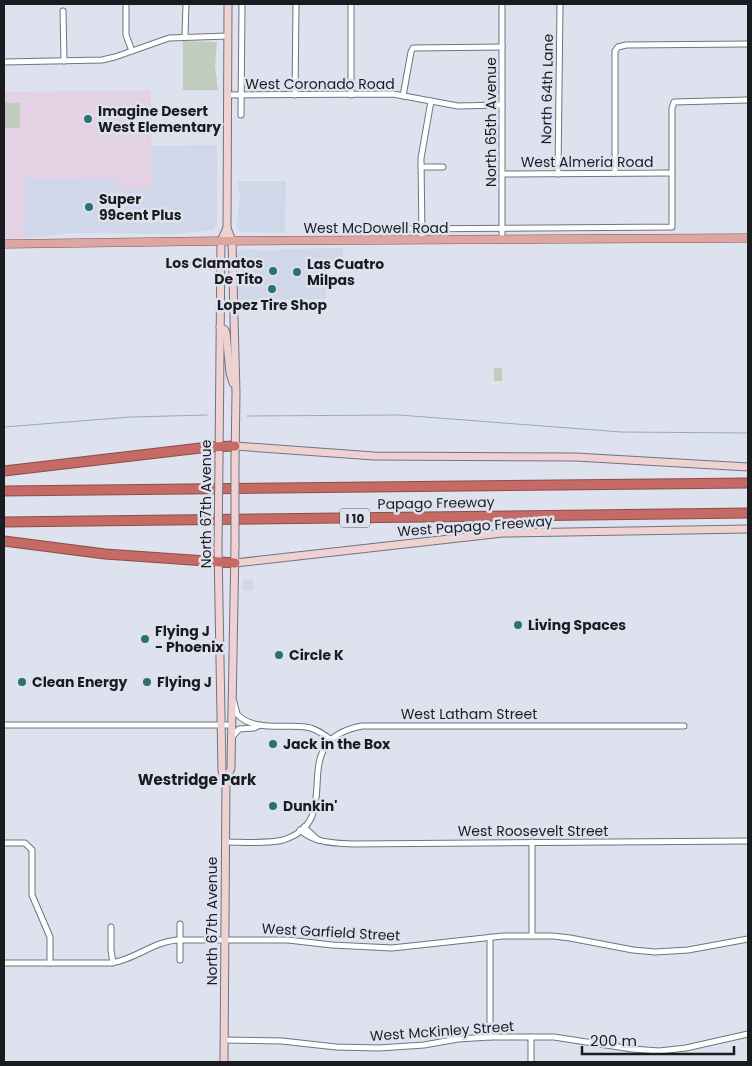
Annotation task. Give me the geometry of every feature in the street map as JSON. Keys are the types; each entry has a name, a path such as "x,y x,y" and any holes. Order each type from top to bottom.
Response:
{"highway":[{"path":"4,471 219,446 240,447"},
{"name":"Papago Freeway","path":"4,491 748,483"},
{"name":"Papago Freeway","path":"4,522 748,513"},
{"path":"4,542 104,554 235,563"}],"main road":[{"name":"North 67th Avenue","path":"224,1062 226,780 231,768 235,461 240,447 236,425 232,241 227,228 228,4"},
{"name":"North 67th Avenue","path":"226,780 222,771 218,547 221,241 227,228"},
{"name":"West McDowell Road","path":"4,244 748,238"},
{"path":"220,327 226,333 230,373 236,393"},
{"path":"240,447 383,456 576,457 748,467"},
{"name":"West Papago Freeway","path":"235,563 503,533 748,529"}],"street":[{"path":"126,4 126,35 132,51"},
{"path":"185,36 186,4"},
{"path":"241,115 242,4"},
{"path":"295,95 296,4"},
{"path":"351,4 351,95"},
{"name":"North 65th Avenue","path":"502,4 502,240"},
{"name":"North 64th Lane","path":"558,174 560,4"},
{"path":"63,11 64,61"},
{"path":"4,62 102,60 162,39 185,36 228,36"},
{"path":"615,173 615,51 618,47 626,44 748,44"},
{"path":"402,96 413,48 502,47"},
{"name":"West Coronado Road","path":"228,96 394,94 458,106 502,105"},
{"path":"672,173 672,108 674,102 748,100"},
{"path":"422,240 422,149 431,101"},
{"path":"422,167 443,167"},
{"name":"West Almeria Road","path":"502,174 672,173"},
{"name":"West McDowell Road","path":"397,229 672,227 672,173"},
{"path":"226,842 276,841 302,829 311,819 316,808 318,764 321,752 330,739 318,731 304,726 260,725 245,720 237,714 233,691"},
{"path":"4,725 232,725"},
{"path":"232,738 239,729 253,728 260,725"},
{"name":"West Latham Street","path":"330,739 351,728 362,726 684,726"},
{"name":"West Roosevelt Street","path":"302,829 311,839 352,844 748,841"},
{"path":"532,842 532,936"},
{"path":"4,843 25,843 32,852 32,895 50,937 50,963"},
{"path":"180,924 180,960"},
{"path":"111,927 113,963"},
{"name":"West Garfield Street","path":"4,963 113,963 166,942 180,940 288,940 380,948 420,946 490,937 532,936 570,938 654,952 688,950 748,939"},
{"path":"490,937 490,1037"},
{"name":"West McKinley Street","path":"224,1040 282,1041 336,1047 379,1048 424,1045 458,1039 531,1037 564,1038 632,1049 659,1050 686,1048 748,1034"},
{"path":"531,1037 531,1062"}],"shaded area":[{"name":"Imagine Desert West Elementary","path":"151,90 152,188 115,189 114,178 25,179 25,238 4,238 4,92"},
{"path":"217,145 217,224 213,230 177,234 68,233 25,238 25,179 114,178 115,189 151,188 152,146"},
{"path":"237,181 286,181 285,233 240,232 237,226 240,195"},
{"path":"343,248 343,268 325,269 326,299 238,300 237,255 240,250 266,251"},
{"path":"243,579 253,580 253,591 243,591"}],"green space":[{"path":"183,41 217,42 215,66 218,90 183,90"},
{"path":"5,103 20,103 20,128 5,128"},
{"path":"494,368 502,368 502,381 494,381"}],"waterway":[{"path":"4,427 131,417 207,415"},
{"path":"247,416 399,415 621,432 748,433"}],"place":[{"name":"Imagine Desert West Elementary","path":"88,119"},
{"name":"Super 99cent Plus","path":"89,207"},
{"name":"Los Clamatos De Tito","path":"273,271"},
{"name":"Las Cuatro Milpas","path":"297,272"},
{"name":"Lopez Tire Shop","path":"272,289"},
{"name":"Living Spaces","path":"518,625"},
{"name":"Flying J - Phoenix","path":"145,639"},
{"name":"Circle K","path":"279,655"},
{"name":"Clean Energy","path":"22,682"},
{"name":"Flying J","path":"147,682"},
{"name":"Jack in the Box","path":"273,744"},
{"name":"Dunkin'","path":"273,806"}],"district":[{"name":"Westridge Park","path":"197,779"}]}
